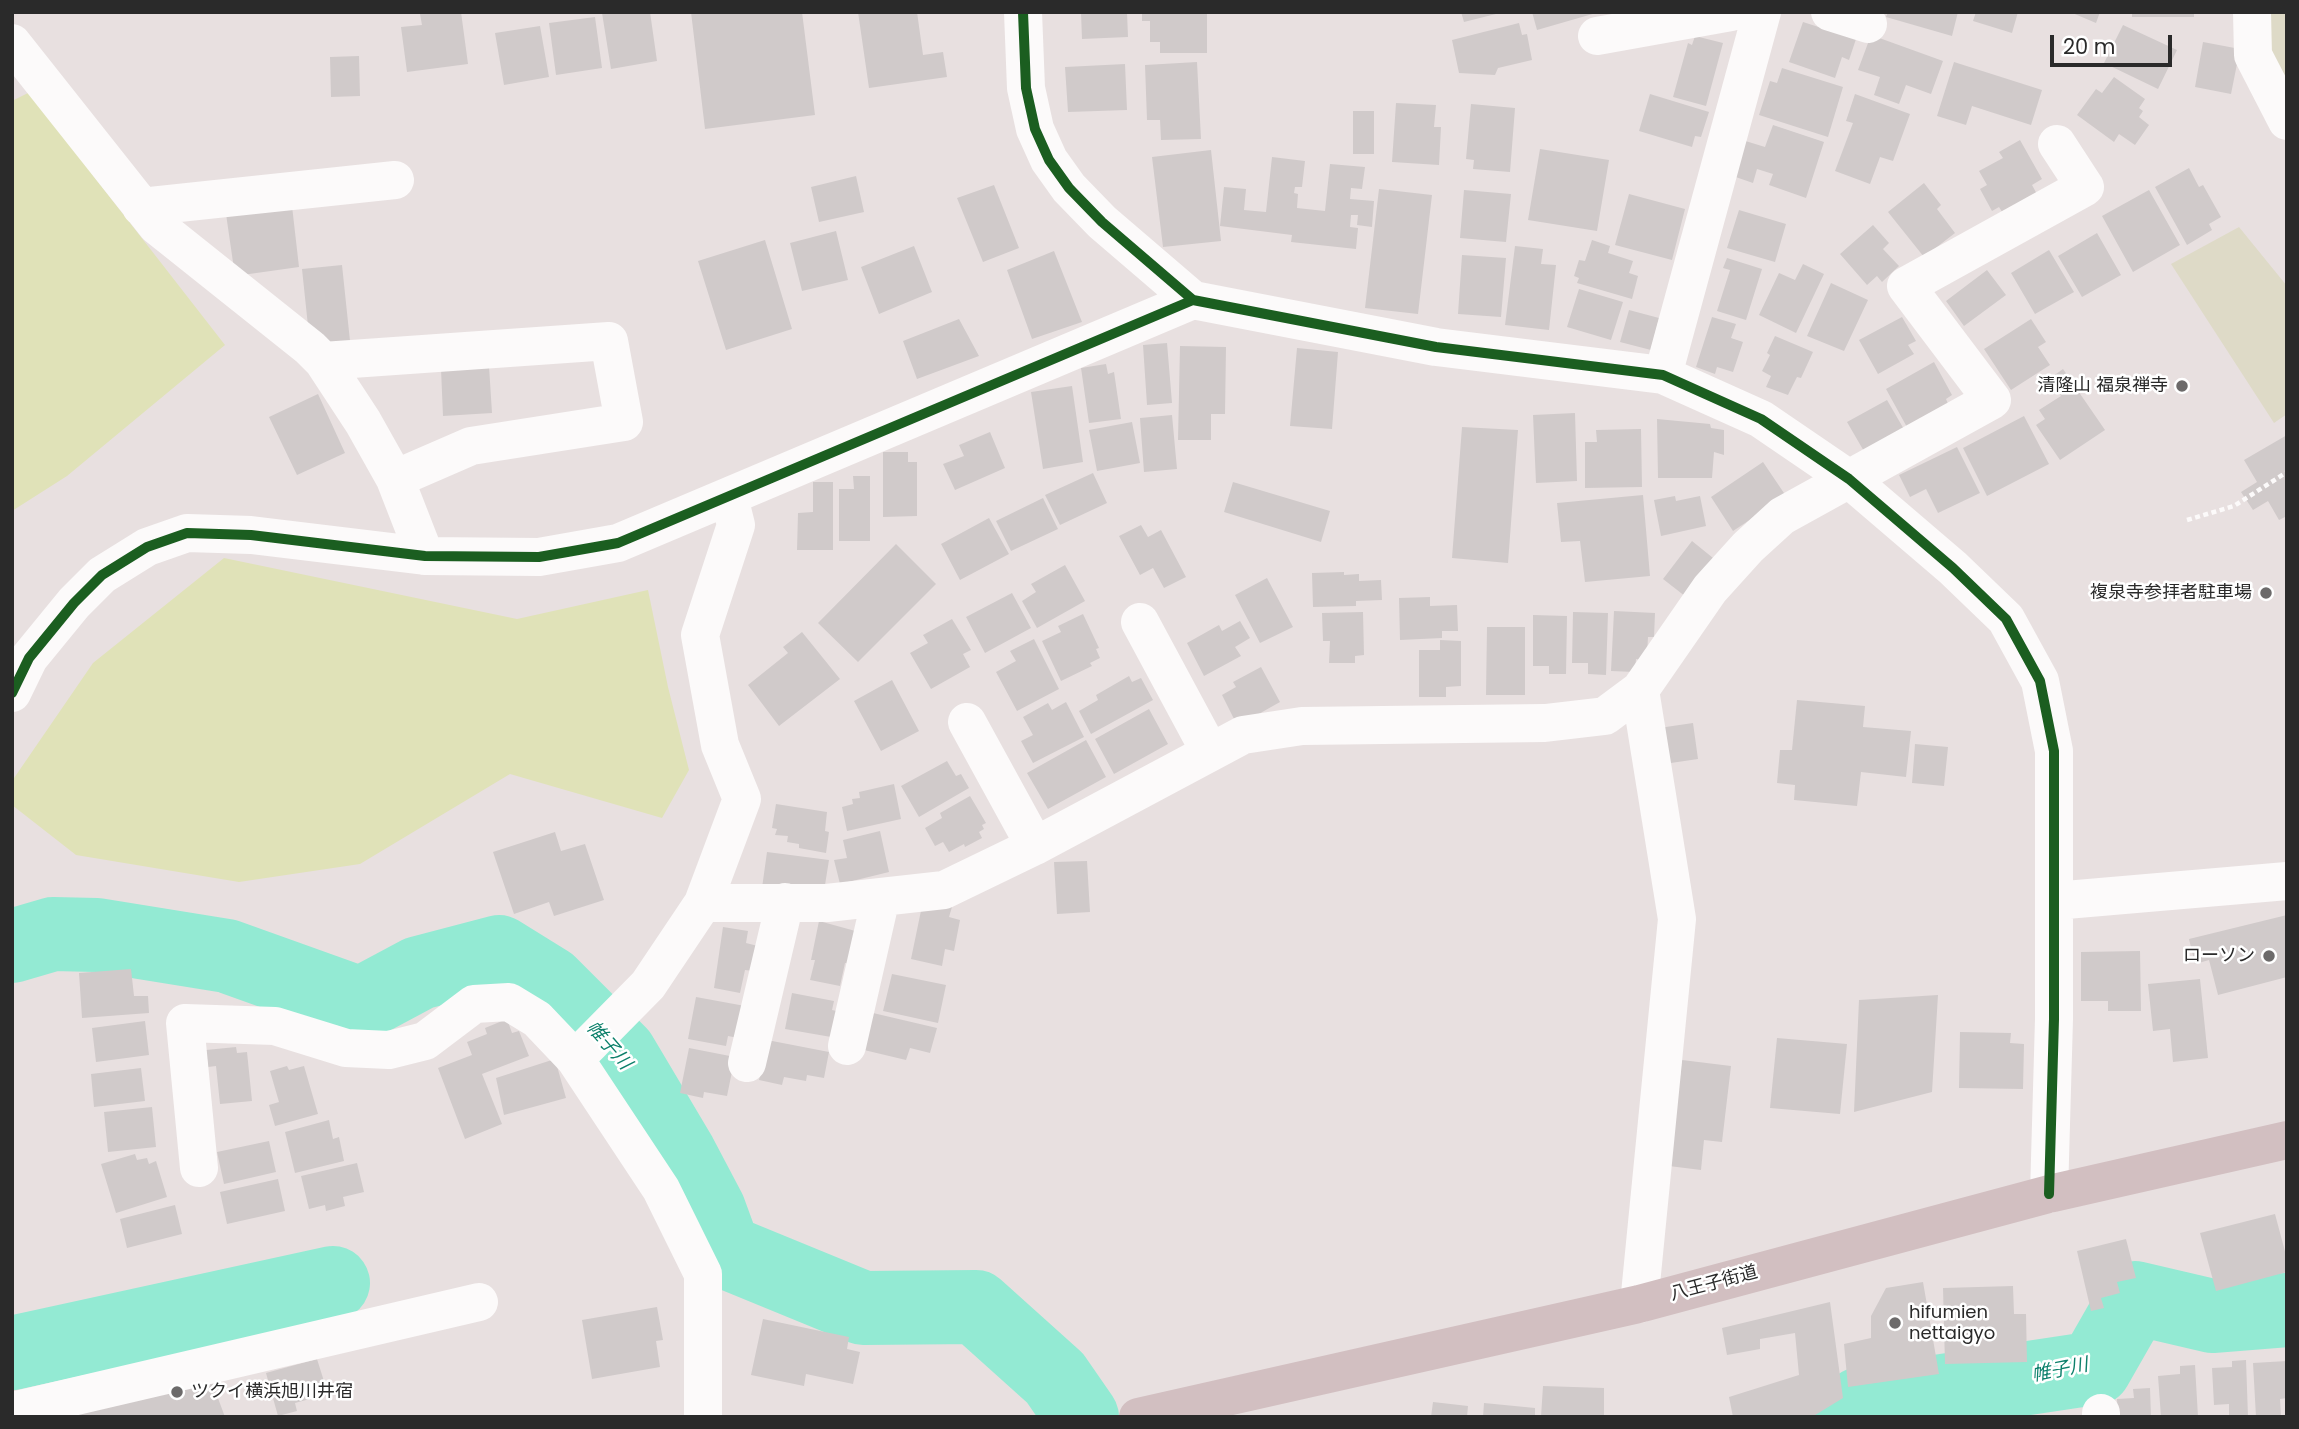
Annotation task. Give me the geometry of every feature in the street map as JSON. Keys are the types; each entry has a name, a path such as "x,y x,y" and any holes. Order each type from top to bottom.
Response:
{"highway":[{"name":"八王子街道","path":"1138,1417 1639,1304 2049,1195 2287,1140"}],"street":[{"path":"1023,12 1026,88 1035,129 1049,160 1069,188 1102,222 1193,300 1436,347 1663,375 1761,419 1849,479 1953,568 2006,619 2040,681 2054,751 2054,1019 2049,1195"},
{"path":"1597,36 1636,20 1731,12"},
{"path":"1663,375 1762,12"},
{"path":"1830,12 1868,24"},
{"path":"2252,12 2253,55 2287,121"},
{"path":"12,43 157,226 323,361 363,422 395,479 425,556"},
{"path":"703,903 827,902 944,890 1035,846 1244,735 1302,726 1545,723 1605,716 1640,690 1710,589 1748,547 1782,516 1992,400 1906,286 2085,187 2057,144"},
{"path":"141,207 395,180"},
{"path":"12,693 29,658 102,575 147,547 187,533 251,536 425,556 539,557 618,543 1193,300"},
{"path":"323,361 609,341 624,422 471,446 395,479"},
{"path":"583,1052 648,985 703,903 742,799 720,745 700,635 736,525 729,497"},
{"path":"1139,622 1210,752"},
{"path":"1639,1304 1677,919 1640,690"},
{"path":"967,722 1035,846"},
{"path":"2054,901 2287,881"},
{"path":"847,1046 881,897"},
{"path":"747,1063 785,902"},
{"path":"199,1168 186,1023 275,1026 346,1048 389,1049 425,1041 474,1004 509,1002 583,1052 661,1189 703,1274 703,1417"},
{"path":"12,1411 479,1302"}],"path":[{"path":"2187,520 2234,506 2287,472"}],"green space":[{"path":"34,90 95,178 225,345 67,476 12,511 12,101"},
{"path":"224,558 517,619 648,590 689,770 662,818 510,774 360,864 239,882 76,855 12,805 12,781 93,663"}],"shaded area":[{"path":"2261,12 2287,12 2287,97 2280,83"},
{"path":"2239,227 2287,286 2287,414 2274,423 2171,264"}],"building":[{"path":"461,12 468,64 407,72 401,27 422,25 420,14"},
{"path":"650,12 657,61 611,69 602,13"},
{"path":"691,12 802,12 815,115 705,129"},
{"path":"858,12 917,12 923,55 943,52 947,77 869,88"},
{"path":"1081,12 1127,12 1128,37 1082,39"},
{"path":"1142,12 1207,12 1207,53 1160,53 1160,42 1150,42 1150,21 1142,21"},
{"path":"1461,12 1499,12 1500,13 1464,22"},
{"path":"1532,12 1596,12 1596,13 1537,30"},
{"path":"1888,12 1958,12 1952,36 1886,17"},
{"path":"1976,12 2018,12 2012,33 1973,21"},
{"path":"2070,12 2100,12 2096,23"},
{"path":"2132,12 2194,12 2194,17 2132,17"},
{"path":"595,17 602,68 556,75 549,23"},
{"path":"1803,22 1856,39 1849,60 1842,57 1835,78 1789,62"},
{"path":"1519,23 1522,35 1527,34 1532,60 1498,68 1495,75 1459,73 1452,40"},
{"path":"2123,25 2177,50 2158,89 2104,63"},
{"path":"540,26 549,77 504,85 495,33"},
{"path":"1871,35 1943,61 1931,94 1906,85 1899,104 1874,95 1880,77 1858,70"},
{"path":"1695,36 1723,43 1706,106 1673,97 1688,43 1692,45"},
{"path":"2203,42 2240,49 2231,94 2195,87"},
{"path":"359,56 360,96 331,97 330,57"},
{"path":"1197,62 1201,139 1161,140 1160,120 1147,120 1145,65"},
{"path":"1954,62 2042,90 2031,125 1972,106 1966,125 1937,116"},
{"path":"1125,64 1127,110 1068,112 1065,67"},
{"path":"1782,68 1843,87 1828,137 1759,115 1770,81 1777,83"},
{"path":"2114,77 2145,99 2139,108 2143,111 2139,117 2149,125 2135,145 2119,134 2114,142 2077,115 2096,89 2102,93"},
{"path":"1650,94 1709,112 1701,137 1695,136 1692,147 1639,131"},
{"path":"1855,94 1910,114 1893,161 1880,157 1870,184 1835,171 1853,123 1846,121"},
{"path":"1396,103 1436,105 1434,127 1441,127 1439,165 1392,162"},
{"path":"1471,104 1515,108 1510,172 1473,169 1474,160 1466,159"},
{"path":"1353,111 1374,111 1374,154 1353,154"},
{"path":"1773,125 1824,142 1806,198 1769,185 1773,174 1757,169 1753,183 1727,174 1739,139 1765,147"},
{"path":"2020,140 2042,179 2032,185 2038,196 2004,215 1999,207 1992,211 1980,189 1987,185 1979,171 2003,158 1999,152"},
{"path":"1540,149 1609,160 1597,231 1528,220"},
{"path":"1211,150 1221,241 1163,247 1152,157"},
{"path":"1272,157 1305,161 1302,187 1295,187 1294,193 1298,194 1297,208 1325,211 1330,164 1365,167 1362,189 1351,188 1350,199 1374,201 1372,227 1357,225 1358,215 1351,215 1350,227 1358,228 1356,249 1291,242 1292,235 1220,226 1224,187 1246,189 1244,210 1266,212"},
{"path":"2189,168 2199,187 2203,185 2221,217 2209,224 2212,230 2187,245 2155,187"},
{"path":"856,176 864,212 819,222 811,187"},
{"path":"1924,183 1941,205 1937,209 1955,233 1924,257 1888,212"},
{"path":"994,185 1019,248 983,262 957,198"},
{"path":"1379,189 1432,195 1418,314 1365,308"},
{"path":"1464,190 1511,194 1506,242 1460,238"},
{"path":"2149,190 2180,245 2133,272 2102,216"},
{"path":"1629,194 1685,209 1672,260 1615,245"},
{"path":"292,206 299,267 235,276 226,214"},
{"path":"1739,210 1786,224 1775,262 1727,248"},
{"path":"1873,225 1889,243 1883,249 1899,266 1882,282 1877,276 1867,285 1840,254"},
{"path":"836,231 848,280 802,291 790,243"},
{"path":"2097,233 2121,275 2082,297 2058,256"},
{"path":"765,240 792,329 726,350 698,261"},
{"path":"1592,240 1610,246 1608,253 1633,261 1629,273 1638,276 1632,299 1577,283 1579,278 1574,276 1579,260 1585,261"},
{"path":"914,246 932,292 879,314 861,267"},
{"path":"1515,246 1543,249 1541,264 1556,265 1549,330 1505,325"},
{"path":"2049,250 2074,292 2035,314 2011,273"},
{"path":"1054,251 1082,322 1032,339 1007,270"},
{"path":"1462,255 1506,258 1501,317 1458,314"},
{"path":"1727,258 1762,269 1746,320 1717,311 1730,270 1723,268"},
{"path":"1803,264 1824,274 1796,333 1759,315 1779,273 1795,280"},
{"path":"342,265 350,341 310,345 302,269"},
{"path":"1987,270 2006,295 1964,326 1946,301"},
{"path":"1831,283 1868,300 1844,351 1807,336"},
{"path":"1579,289 1623,302 1611,340 1567,327"},
{"path":"1629,310 1659,318 1651,350 1620,342"},
{"path":"1712,317 1736,324 1731,338 1743,342 1733,372 1717,367 1715,374 1696,367"},
{"path":"1902,317 1916,341 1908,345 1914,354 1878,374 1859,340"},
{"path":"959,319 979,356 917,379 903,341"},
{"path":"2031,319 2046,342 2038,347 2050,365 2011,390 1984,349"},
{"path":"1775,336 1813,352 1801,378 1797,377 1788,395 1766,387 1771,376 1762,371"},
{"path":"1167,343 1172,403 1147,405 1143,345"},
{"path":"1180,346 1226,347 1225,414 1211,414 1211,440 1178,440"},
{"path":"1297,348 1338,352 1332,429 1290,426"},
{"path":"1934,362 1952,395 1946,399 1949,406 1908,429 1886,389"},
{"path":"1106,364 1108,374 1114,372 1121,419 1089,423 1081,368"},
{"path":"489,366 492,413 443,416 441,369"},
{"path":"2063,369 2105,430 2060,460 2036,425 2045,419 2039,410 2061,396 2049,379"},
{"path":"1072,386 1083,462 1043,469 1031,392"},
{"path":"318,394 345,453 297,475 269,417"},
{"path":"1887,400 1905,431 1865,453 1847,422"},
{"path":"1575,413 1577,481 1536,483 1533,415"},
{"path":"1172,415 1177,469 1144,472 1140,418"},
{"path":"2024,416 2049,464 1987,496 1963,448"},
{"path":"1657,419 1710,424 1711,428 1724,430 1724,455 1714,452 1712,478 1658,478"},
{"path":"1132,422 1140,463 1097,471 1089,430"},
{"path":"1462,427 1518,430 1508,563 1452,558"},
{"path":"1641,429 1642,487 1585,488 1585,442 1597,442 1596,430"},
{"path":"990,432 1005,468 955,490 943,464 964,456 959,445"},
{"path":"2287,435 2287,516 2279,520 2268,501 2253,510 2241,492 2257,482 2244,460"},
{"path":"1957,447 1980,493 1938,513 1926,489 1910,497 1899,475"},
{"path":"883,452 908,452 908,462 917,462 917,516 883,517"},
{"path":"1763,462 1786,496 1733,531 1711,497"},
{"path":"1093,473 1107,503 1060,525 1045,495"},
{"path":"853,476 870,476 870,541 839,541 839,489 854,489"},
{"path":"813,482 833,482 833,550 797,550 798,513 813,512"},
{"path":"1233,482 1330,511 1321,542 1224,512"},
{"path":"1643,495 1650,576 1585,582 1580,541 1561,542 1557,503"},
{"path":"1675,496 1676,501 1700,496 1706,526 1661,536 1654,500"},
{"path":"1043,498 1058,529 1011,551 996,521"},
{"path":"989,518 1009,554 960,580 941,544"},
{"path":"1141,525 1148,537 1161,530 1186,577 1164,588 1153,568 1140,575 1119,536"},
{"path":"1692,541 1718,562 1690,600 1663,579"},
{"path":"896,544 936,584 858,662 818,623"},
{"path":"1065,565 1085,601 1037,628 1022,601 1036,592 1031,584"},
{"path":"1344,572 1344,575 1359,574 1359,581 1381,580 1382,600 1356,601 1356,606 1313,607 1312,573"},
{"path":"1267,578 1293,627 1260,643 1235,595"},
{"path":"1012,593 1031,628 985,653 966,617"},
{"path":"1430,597 1430,606 1457,605 1458,631 1442,631 1442,638 1400,640 1399,598"},
{"path":"1614,611 1655,613 1654,637 1648,637 1647,655 1642,660 1636,659 1635,672 1611,671"},
{"path":"1363,612 1364,655 1355,656 1355,663 1329,663 1330,641 1323,641 1322,613"},
{"path":"1573,612 1608,613 1606,675 1588,674 1588,663 1572,663"},
{"path":"1083,614 1099,648 1096,649 1100,658 1090,663 1092,666 1061,681 1042,641 1061,632 1058,626"},
{"path":"1533,615 1567,616 1566,674 1549,674 1549,666 1533,666"},
{"path":"952,619 971,650 963,654 970,667 931,689 910,653 928,643 923,635"},
{"path":"1240,621 1250,638 1235,647 1241,656 1204,676 1187,643 1219,625 1222,631"},
{"path":"1487,627 1525,627 1525,695 1486,695"},
{"path":"802,632 840,679 779,726 748,685 788,653 783,647"},
{"path":"1034,639 1059,689 1017,711 996,672 1016,661 1010,651"},
{"path":"1440,640 1461,641 1461,686 1446,687 1446,697 1419,697 1419,650 1440,650"},
{"path":"1261,667 1280,702 1248,720 1235,721 1222,695 1236,687 1233,682"},
{"path":"1129,676 1132,682 1141,678 1153,700 1091,734 1079,711 1098,700 1096,695"},
{"path":"892,680 919,731 881,751 854,701"},
{"path":"1797,700 1865,706 1863,727 1911,731 1906,777 1861,772 1857,806 1794,800 1795,785 1777,783 1780,750 1792,750"},
{"path":"1066,702 1084,737 1033,763 1021,741 1033,735 1023,717 1048,703 1052,710"},
{"path":"1149,709 1168,744 1114,774 1095,739"},
{"path":"1693,723 1698,759 1664,764 1659,728"},
{"path":"1086,740 1106,777 1048,809 1027,773"},
{"path":"1915,744 1948,747 1944,786 1912,783"},
{"path":"947,761 956,776 961,774 969,788 919,817 901,786"},
{"path":"894,784 901,819 847,831 842,807 853,804 852,799 860,798 859,792"},
{"path":"970,796 986,823 982,825 984,829 979,832 982,838 949,852 943,842 935,846 925,828 942,818 940,813"},
{"path":"776,804 827,812 825,831 829,832 826,853 799,848 799,844 787,842 788,836 775,835 777,829 772,828"},
{"path":"880,831 889,872 840,884 834,860 847,858 843,840"},
{"path":"555,832 561,851 585,844 604,900 554,916 549,902 514,914 493,852"},
{"path":"767,852 829,860 825,885 814,884 813,889 762,888"},
{"path":"1087,861 1090,912 1057,914 1054,862"},
{"path":"923,901 952,907 949,917 960,920 954,951 945,949 942,966 911,959"},
{"path":"2287,915 2287,977 2218,995 2209,960 2195,964 2189,939"},
{"path":"819,921 859,932 852,964 845,963 840,986 810,980"},
{"path":"723,927 748,931 746,943 758,946 754,971 745,970 740,993 714,988"},
{"path":"2140,951 2141,1011 2108,1011 2108,1001 2081,1001 2081,952"},
{"path":"131,969 134,996 148,996 149,1013 82,1018 79,973"},
{"path":"892,974 946,985 938,1023 883,1011"},
{"path":"2200,979 2208,1058 2173,1062 2170,1029 2153,1031 2148,984"},
{"path":"792,993 834,1001 832,1010 841,1012 837,1038 785,1029"},
{"path":"1938,995 1932,1092 1854,1112 1859,1000"},
{"path":"696,997 745,1006 738,1038 728,1036 726,1046 688,1039"},
{"path":"873,1013 937,1028 930,1053 910,1048 906,1060 864,1050"},
{"path":"507,1019 512,1033 519,1031 529,1056 482,1074 502,1124 465,1139 438,1068 472,1055 467,1042 487,1034 485,1028"},
{"path":"145,1021 149,1055 96,1062 92,1028"},
{"path":"1960,1032 2011,1033 2010,1043 2024,1044 2023,1089 1959,1088"},
{"path":"1777,1038 1847,1044 1840,1114 1770,1108"},
{"path":"767,1040 829,1052 824,1078 807,1075 806,1081 784,1077 782,1085 759,1080"},
{"path":"236,1047 237,1053 247,1052 252,1101 220,1104 216,1066 208,1067 206,1050"},
{"path":"689,1048 735,1057 727,1096 704,1092 703,1098 680,1093"},
{"path":"555,1059 566,1098 504,1115 496,1078"},
{"path":"1682,1060 1731,1066 1722,1142 1704,1140 1701,1170 1669,1166"},
{"path":"287,1066 289,1070 304,1066 318,1114 275,1126 269,1105 279,1102 270,1071"},
{"path":"141,1068 145,1101 94,1107 91,1074"},
{"path":"152,1107 156,1147 108,1152 104,1112"},
{"path":"329,1120 333,1139 339,1137 344,1161 295,1173 285,1132"},
{"path":"269,1141 276,1172 224,1184 217,1152"},
{"path":"135,1154 137,1160 147,1158 149,1164 156,1161 167,1197 116,1213 101,1164"},
{"path":"357,1163 364,1192 343,1197 345,1206 326,1211 325,1205 309,1209 301,1176"},
{"path":"278,1179 285,1211 227,1224 220,1192"},
{"path":"175,1205 182,1234 127,1248 120,1219"},
{"path":"2275,1214 2287,1259 2287,1272 2216,1291 2200,1233"},
{"path":"2126,1239 2136,1278 2117,1282 2120,1293 2101,1298 2104,1308 2091,1311 2077,1251"},
{"path":"1923,1282 1939,1374 1848,1387 1844,1344 1871,1338 1871,1316 1886,1288"},
{"path":"2013,1286 2014,1314 2026,1314 2027,1362 1945,1364 1943,1288"},
{"path":"1830,1302 1843,1398 1812,1417 1733,1417 1729,1397 1799,1375 1795,1333 1760,1339 1760,1349 1727,1355 1722,1328"},
{"path":"657,1307 663,1340 656,1341 660,1367 592,1379 582,1320"},
{"path":"763,1319 849,1337 847,1349 860,1352 853,1384 806,1374 804,1386 751,1375"},
{"path":"317,1359 328,1394 295,1403 297,1411 278,1416 266,1373"},
{"path":"2246,1360 2248,1417 2229,1417 2229,1404 2214,1405 2212,1368 2232,1367 2232,1361"},
{"path":"2287,1361 2287,1398 2280,1399 2281,1417 2256,1417 2253,1363"},
{"path":"2195,1365 2198,1417 2161,1417 2158,1376 2180,1374 2180,1366"},
{"name":"ツクイ横浜旭川井宿","path":"206,1366 225,1417 72,1417"},
{"path":"1543,1386 1604,1388 1604,1417 1541,1417"},
{"path":"2150,1388 2151,1417 2118,1417 2117,1399 2134,1398 2133,1389"},
{"path":"1433,1402 1468,1406 1467,1417 1431,1417"},
{"path":"1484,1403 1535,1408 1535,1417 1483,1417"}],"waterway":[{"name":"帷子川","path":"12,946 53,934 97,935 227,956 361,1004 419,973 499,952 549,983 620,1054 680,1155 709,1210 724,1251 863,1308 976,1307 1055,1378 1082,1417"},
{"path":"12,1353 333,1283"},
{"name":"帷子川","path":"1840,1417 1862,1403 2095,1368 2135,1298 2212,1316 2287,1310"}],"cycle path":[{"path":"1023,12 1026,88 1035,129 1049,160 1069,188 1102,222 1193,300 1436,347 1663,375 1761,419 1849,479 1953,568 2006,619 2040,681 2054,751 2054,1019 2049,1194"},
{"path":"12,693 29,658 74,603 102,575 147,547 187,533 251,535 425,556 539,557 618,543 1193,300"}],"place":[{"name":"清隆山 福泉禅寺","path":"2182,386"},
{"name":"複泉寺参拝者駐車場","path":"2266,593"},
{"name":"ローソン","path":"2269,956"},
{"name":"hifumien nettaigyo","path":"1895,1323"},
{"name":"ツクイ横浜旭川井宿","path":"177,1392"}]}
